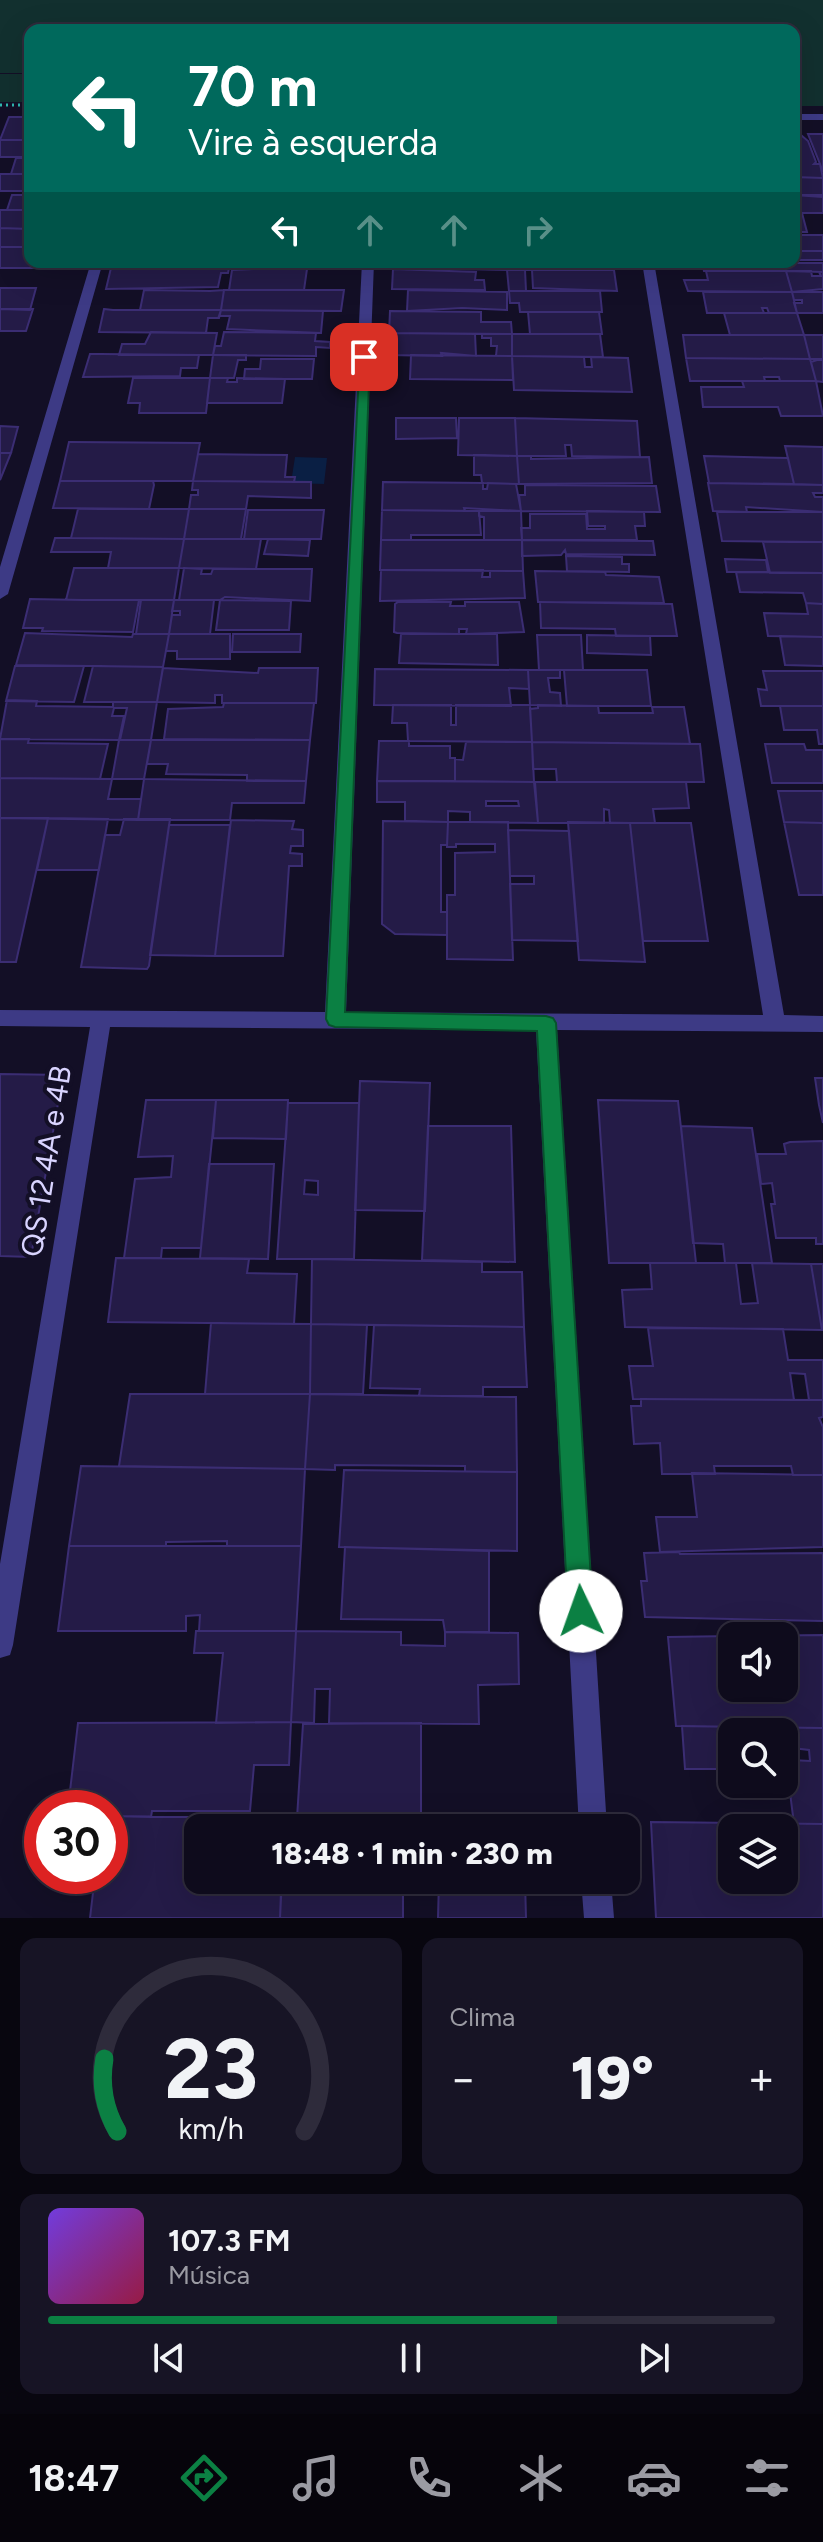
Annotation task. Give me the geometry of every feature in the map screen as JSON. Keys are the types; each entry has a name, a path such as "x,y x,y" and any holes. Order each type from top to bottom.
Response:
{"street":[{"path":"800,117 823,117"},
{"path":"0,594 95,268"},
{"path":"335,1019 368,268"},
{"path":"649,268 775,1023"},
{"path":"0,1018 823,1024"},
{"name":"QS 12 4A e 4B","path":"0,1645 101,1020"},
{"path":"546,1023 592,1814"},
{"path":"597,1894 599,1918"}],"path":[{"path":"0,105 24,105"}],"green space":[{"path":"0,0 823,0 823,106 800,106 800,24 24,24 24,73 0,73"},
{"path":"0,74 24,74 24,102 0,102"}],"water":[{"path":"295,457 327,458 324,484 291,483"}],"building":[{"path":"9,117 24,117 24,140 0,140"},
{"path":"800,134 808,141 816,162 814,164 820,164 823,178 800,177"},
{"path":"808,134 823,134 823,172 820,164"},
{"path":"0,140 24,140 24,157 0,157"},
{"path":"16,158 24,158 24,174 11,174"},
{"path":"0,174 24,174 24,191 0,191"},
{"path":"800,177 823,178 823,195 800,195"},
{"path":"12,195 24,195 24,210 7,210"},
{"path":"800,195 823,197 823,213 800,213"},
{"path":"0,210 24,210 24,229 0,228"},
{"path":"800,213 802,213 807,232 800,232"},
{"path":"0,228 24,229 24,247 0,247"},
{"path":"800,235 823,235 823,251 800,251"},
{"path":"0,247 24,247 24,268 0,268"},
{"path":"800,251 823,251 823,260 800,260"},
{"path":"800,263 823,263 823,272 786,271 785,268 800,268"},
{"path":"111,268 229,268 228,273 221,273 218,287 106,289"},
{"path":"229,268 330,268 330,269"},
{"path":"414,268 459,268 459,269"},
{"path":"507,268 507,270 463,269"},
{"path":"553,268 553,270 507,270"},
{"path":"703,268 785,268 786,271 704,271"},
{"path":"307,269 304,290 229,290 232,270"},
{"path":"393,269 476,272 475,280 484,280 485,290 392,289"},
{"path":"507,270 525,270 526,291 509,291"},
{"path":"532,270 614,270 617,291 533,288"},
{"path":"706,271 786,271 792,292 688,291 684,280 708,280"},
{"path":"786,271 811,271 812,276 821,276 819,272 823,272 823,289 792,292"},
{"path":"0,288 36,288 30,310 0,309"},
{"path":"144,290 224,290 221,310 140,310"},
{"path":"224,290 344,290 341,311 221,310"},
{"path":"408,290 507,292 507,310 462,308 407,311"},
{"path":"509,291 600,291 602,312 520,312 519,303 510,303"},
{"path":"703,292 792,292 797,313 769,313 767,308 762,308 764,313 707,313"},
{"path":"792,292 823,292 823,313 797,313 794,303 802,303 802,300 794,300"},
{"path":"0,309 33,309 26,331 0,331"},
{"path":"104,309 221,310 219,318 208,318 206,333 99,332"},
{"path":"221,310 323,311 321,333 227,329 230,316 219,316"},
{"path":"390,311 481,312 481,322 511,322 512,334 389,333"},
{"path":"528,312 599,312 602,334 530,334"},
{"path":"724,313 797,313 804,335 730,335"},
{"path":"151,332 217,333 213,355 119,355 122,344 145,344"},
{"path":"224,332 316,333 315,341 330,342 330,348 316,347 316,356 213,355 215,346 221,346"},
{"path":"389,333 475,334 476,356 441,353 442,356 388,355"},
{"path":"482,334 512,334 512,356 496,356 497,346 491,346 491,338 482,338"},
{"path":"512,334 600,334 603,357 512,356"},
{"path":"683,335 804,335 810,359 686,358"},
{"path":"804,335 823,335 823,359 810,359"},
{"path":"90,354 199,355 197,368 181,368 180,376 83,377"},
{"path":"213,355 246,355 246,360 238,360 234,378 210,378"},
{"path":"411,355 512,356 513,380 410,379"},
{"path":"512,356 584,357 585,367 592,367 591,357 628,358 632,392 514,390"},
{"path":"686,358 810,359 816,381 780,381 779,377 764,377 765,381 690,381"},
{"path":"261,359 314,359 312,379 244,379 245,369 260,369"},
{"path":"823,360 823,382 816,381 811,362"},
{"path":"133,378 210,378 206,413 139,413 140,403 128,403"},
{"path":"210,378 228,378 227,382 237,382 237,378 285,379 282,403 207,403"},
{"path":"742,381 816,381 823,416 781,416 778,407 703,407 701,387 744,387"},
{"path":"396,418 456,418 457,438 396,439"},
{"path":"459,418 515,418 517,456 458,455"},
{"path":"515,418 637,421 640,457 572,456 571,445 565,445 566,456 517,456"},
{"path":"0,426 18,427 11,453 0,453"},
{"path":"69,442 200,443 193,481 60,481"},
{"path":"785,446 823,447 823,485 794,484"},
{"path":"0,453 11,453 0,480"},
{"path":"198,454 287,455 285,477 295,477 294,482 193,481"},
{"path":"474,455 517,456 519,484 482,483 481,475 474,475"},
{"path":"517,456 531,456 531,459 649,457 652,483 519,484"},
{"path":"704,456 788,458 794,484 709,483"},
{"path":"60,481 153,481 154,485 149,509 53,508"},
{"path":"193,481 311,482 311,498 248,496 246,509 189,509 191,495 198,495 198,490 192,490"},
{"path":"383,482 483,483 483,489 487,489 488,483 516,484 521,511 464,508 465,511 382,510"},
{"path":"708,483 823,485 823,493 813,493 815,497 823,497 823,512 746,507 747,512 713,511"},
{"path":"525,485 656,486 660,512 521,511 519,495 525,495"},
{"path":"78,509 189,509 184,539 71,538"},
{"path":"189,509 246,509 241,539 184,539"},
{"path":"248,510 324,510 321,539 244,539"},
{"path":"382,510 479,511 481,535 411,535 411,540 381,540"},
{"path":"479,511 521,511 522,540 484,540 484,517 479,516"},
{"path":"587,511 644,512 645,526 635,526 637,540 522,540 521,528 530,528 530,514 586,514 587,529 605,529 605,526 588,526"},
{"path":"717,512 823,512 823,542 722,541"},
{"path":"55,538 184,539 179,568 108,568 111,552 51,552"},
{"path":"184,539 261,539 256,569 179,568"},
{"path":"268,539 310,540 308,556 264,554"},
{"path":"381,540 522,540 523,571 380,570"},
{"path":"522,540 653,541 655,555 566,554 565,550 561,555 522,556"},
{"path":"763,542 823,542 823,573 770,573"},
{"path":"566,556 622,557 622,564 629,564 629,572 567,571"},
{"path":"725,559 766,560 768,572 727,572"},
{"path":"74,568 179,568 174,600 66,600"},
{"path":"184,568 202,569 201,574 211,574 213,569 312,569 310,601 225,597 220,600 179,600"},
{"path":"381,570 483,570 482,577 490,577 490,571 523,571 525,598 380,601"},
{"path":"535,571 659,577 664,603 538,602"},
{"path":"736,572 823,573 823,604 806,603 803,593 740,592"},
{"path":"30,599 139,600 133,632 23,628"},
{"path":"141,600 174,600 169,634 136,634"},
{"path":"174,600 214,600 210,634 169,634 172,615 180,615 180,611 172,611"},
{"path":"220,600 291,601 289,630 216,630"},
{"path":"451,602 450,606 465,606 465,602 519,602 524,632 466,634 467,629 459,629 459,634 397,633 394,632 395,604"},
{"path":"540,602 672,604 677,636 616,636 615,629 541,628"},
{"path":"806,603 823,604 823,637 768,636 764,613 808,614"},
{"path":"25,633 132,637 133,634 169,634 163,667 16,665"},
{"path":"169,634 230,634 230,659 177,659 177,651 166,651"},
{"path":"233,634 301,634 300,652 232,652"},
{"path":"401,634 497,634 498,665 399,663"},
{"path":"537,635 581,635 583,670 539,670"},
{"path":"587,635 650,636 651,655 587,653"},
{"path":"780,636 823,637 823,666 785,665"},
{"path":"15,666 84,666 74,702 6,701"},
{"path":"93,666 163,667 157,702 84,702"},
{"path":"163,668 258,673 259,668 318,668 316,703 222,703 222,695 215,695 215,703 157,702"},
{"path":"375,669 528,670 529,689 509,688 511,706 374,705"},
{"path":"528,670 560,670 560,678 548,678 550,692 560,693 561,706 530,705"},
{"path":"564,670 647,670 651,706 567,706"},
{"path":"763,671 823,671 823,706 761,706 758,689 767,690"},
{"path":"7,700 37,701 36,706 113,707 113,702 157,702 151,740 120,740 127,708 114,708 112,716 124,716 119,740 0,739"},
{"path":"224,703 314,703 310,740 164,739 168,709 223,707"},
{"path":"393,705 451,705 451,725 456,725 456,705 530,705 532,742 408,741 407,723 392,723"},
{"path":"538,705 598,706 599,713 653,713 652,707 684,707 690,744 532,742 530,709 538,708"},
{"path":"780,706 823,706 823,744 819,744 817,730 784,730"},
{"path":"0,739 29,739 28,743 108,744 100,779 0,778"},
{"path":"119,740 151,740 144,779 112,779"},
{"path":"151,740 310,740 306,781 247,781 247,775 166,774 168,764 147,764"},
{"path":"379,741 409,741 409,746 450,746 450,758 455,758 455,781 377,781"},
{"path":"466,742 532,742 534,782 455,781 455,759 463,760"},
{"path":"532,742 700,744 704,782 557,782 556,769 533,769"},
{"path":"765,744 804,744 806,750 823,750 823,783 772,783"},
{"path":"0,778 112,779 108,799 141,799 138,820 0,818"},
{"path":"144,779 306,781 304,803 232,803 230,820 138,820"},
{"path":"377,781 534,782 538,823 470,822 470,812 448,811 448,822 405,821 405,802 377,802","holes":["486,801 518,801 519,806 486,806"]},
{"path":"535,782 686,782 689,808 653,809 655,823 610,823 609,810 604,809 604,823 538,823"},
{"path":"778,791 823,791 823,823 784,822"},
{"path":"0,818 48,818 16,962 0,962"},
{"path":"48,818 108,819 99,870 37,870"},
{"path":"124,819 170,819 149,966 147,969 81,967 105,835 120,835"},
{"path":"231,820 294,821 292,829 303,830 303,846 291,846 290,853 302,854 302,866 289,866 283,956 215,956"},
{"path":"383,821 448,822 447,845 441,845 441,912 447,912 447,935 395,934 382,924"},
{"path":"448,822 508,822 513,960 447,959 447,895 455,895 455,853 495,852 495,844 456,844 456,847 447,847"},
{"path":"568,822 630,823 645,962 579,960"},
{"path":"784,822 823,823 823,895 799,895"},
{"path":"630,823 691,823 708,941 643,941"},
{"path":"169,825 230,825 215,956 150,955"},
{"path":"508,830 569,831 578,941 512,940 510,884 534,884 534,876 510,876"},
{"path":"0,1074 63,1075 31,1257 0,1256"},
{"path":"815,1078 823,1078 823,1123 819,1105"},
{"path":"360,1081 430,1083 425,1211 355,1210"},
{"path":"146,1100 216,1100 201,1248 162,1248 161,1258 124,1258 135,1179 171,1177 173,1156 138,1157"},
{"path":"216,1100 288,1100 286,1139 213,1138"},
{"path":"598,1100 678,1101 696,1263 609,1263"},
{"path":"288,1103 359,1103 354,1259 277,1259","holes":["305,1180 318,1181 318,1195 304,1194"]},
{"path":"428,1126 511,1126 515,1262 422,1260"},
{"path":"681,1126 752,1128 772,1263 725,1263 723,1244 693,1243"},
{"path":"823,1141 823,1244 816,1244 816,1238 776,1238 771,1204 775,1204 772,1183 761,1184 757,1154 786,1154 784,1144"},
{"path":"209,1164 274,1164 268,1259 200,1258"},
{"path":"116,1258 249,1259 247,1273 297,1274 294,1324 108,1322"},
{"path":"312,1259 482,1262 482,1272 522,1272 524,1327 311,1324"},
{"path":"650,1263 736,1263 741,1304 758,1303 752,1263 811,1264 822,1330 625,1327 622,1290 652,1289"},
{"path":"811,1264 823,1264 823,1330 822,1330"},
{"path":"211,1323 311,1324 310,1394 205,1394"},
{"path":"311,1324 367,1325 363,1394 310,1394"},
{"path":"374,1325 524,1327 527,1387 483,1387 483,1396 419,1396 420,1389 370,1388"},
{"path":"648,1328 783,1329 788,1360 823,1360 823,1400 809,1400 805,1374 790,1373 794,1400 633,1399 629,1366 653,1366"},
{"path":"130,1394 310,1394 305,1469 119,1466"},
{"path":"310,1394 516,1397 517,1472 465,1472 465,1466 335,1465 335,1470 305,1469"},
{"path":"641,1399 823,1400 823,1417 819,1418 823,1427 823,1475 793,1475 791,1466 714,1466 715,1474 662,1474 660,1443 634,1444 631,1406 641,1406"},
{"path":"81,1466 305,1469 301,1546 227,1546 227,1541 166,1542 166,1546 69,1546"},
{"path":"344,1470 517,1472 517,1551 339,1547"},
{"path":"692,1473 823,1475 823,1547 660,1552 656,1517 697,1517"},
{"path":"69,1546 301,1546 296,1631 199,1631 200,1615 186,1616 186,1631 58,1631"},
{"path":"345,1547 489,1551 489,1632 445,1632 443,1620 341,1619"},
{"path":"644,1553 823,1553 823,1621 645,1617 641,1581 647,1581"},
{"path":"196,1631 296,1631 291,1722 216,1723 223,1653 194,1653"},
{"path":"296,1631 401,1632 401,1645 445,1646 445,1632 518,1633 519,1684 478,1685 479,1724 329,1723 330,1689 315,1689 314,1723 291,1722"},
{"path":"798,1635 823,1635 823,1728 798,1728 798,1718 718,1718 718,1727 676,1726 668,1637 718,1636 718,1702 798,1702"},
{"path":"291,1722 289,1765 254,1765 250,1811 152,1811 151,1817 128,1816 128,1790 70,1790 78,1723"},
{"path":"421,1723 421,1814 297,1814 303,1724"},
{"path":"682,1726 718,1727 718,1769 685,1769"},
{"path":"798,1728 823,1728 823,1824 798,1824 798,1814 793,1814 791,1798 798,1798 798,1760 810,1761 809,1750 798,1749"},
{"path":"128,1816 184,1817 184,1894 281,1894 280,1918 90,1918 93,1894 128,1894"},
{"path":"651,1822 718,1823 718,1894 798,1894 798,1824 823,1824 823,1918 656,1918"},
{"path":"281,1894 403,1894 403,1918 280,1918"},
{"path":"439,1894 525,1894 526,1918 438,1918"}],"route":[{"path":"364,357 335,1019 546,1023 581,1611"}]}
